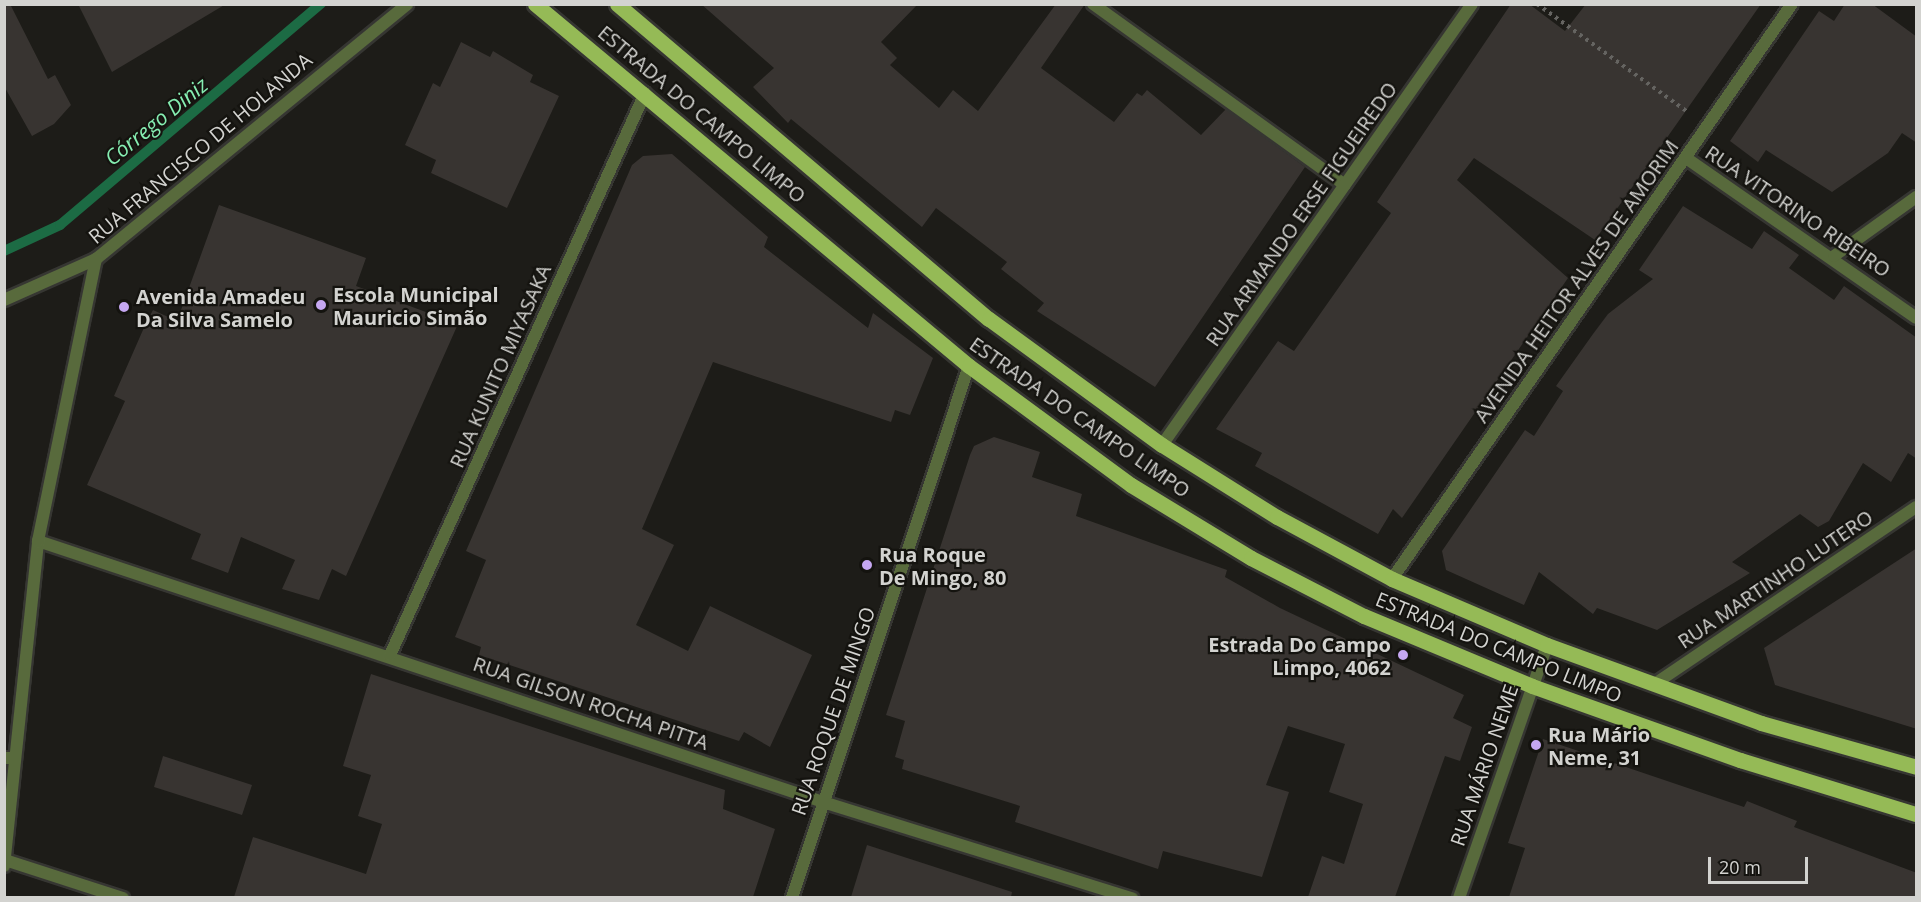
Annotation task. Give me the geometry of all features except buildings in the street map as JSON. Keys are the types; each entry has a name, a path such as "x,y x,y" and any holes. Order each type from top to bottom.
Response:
{"main road":[{"name":"ESTRADA DO CAMPO LIMPO","path":"535,4 645,93 969,366 1131,484 1251,558 1364,616 1532,686 1740,760 1917,814"},
{"name":"ESTRADA DO CAMPO LIMPO","path":"616,4 989,319 1162,445 1392,579 1547,645 1761,723 1917,766"}],"street":[{"name":"RUA FRANCISCO DE HOLANDA","path":"4,300 96,259 407,4"},
{"path":"1093,4 1345,185"},
{"name":"RUA ARMANDO ERSE FIGUEIREDO","path":"1162,445 1472,4"},
{"name":"AVENIDA HEITOR ALVES DE AMORIM","path":"1392,579 1792,4"},
{"name":"RUA KUNITO MIYASAKA","path":"390,655 645,93"},
{"name":"RUA VITORINO RIBEIRO","path":"1686,158 1834,256 1917,318"},
{"path":"1834,256 1917,197"},
{"path":"4,866 10,758 38,541 96,259"},
{"name":"RUA ROQUE DE MINGO","path":"792,897 969,366"},
{"name":"RUA MARTINHO LUTERO","path":"1656,683 1917,507"},
{"name":"RUA GILSON ROCHA PITTA","path":"38,541 390,655 823,802 1132,897"},
{"name":"RUA MÁRIO NEME","path":"1459,897 1547,645"},
{"path":"5,860 123,897"}],"path":[{"path":"1537,4 1707,125"}],"waterway":[{"name":"Córrego Diniz","path":"4,251 60,225 321,4"}],"place":[{"name":"Escola Municipal Mauricio Simão","path":"321,305"},
{"name":"Avenida Amadeu Da Silva Samelo","path":"124,307"},
{"name":"Rua Roque De Mingo, 80","path":"867,565"},
{"name":"Estrada Do Campo Limpo, 4062","path":"1403,655"},
{"name":"Rua Mário Neme, 31","path":"1536,745"}]}
